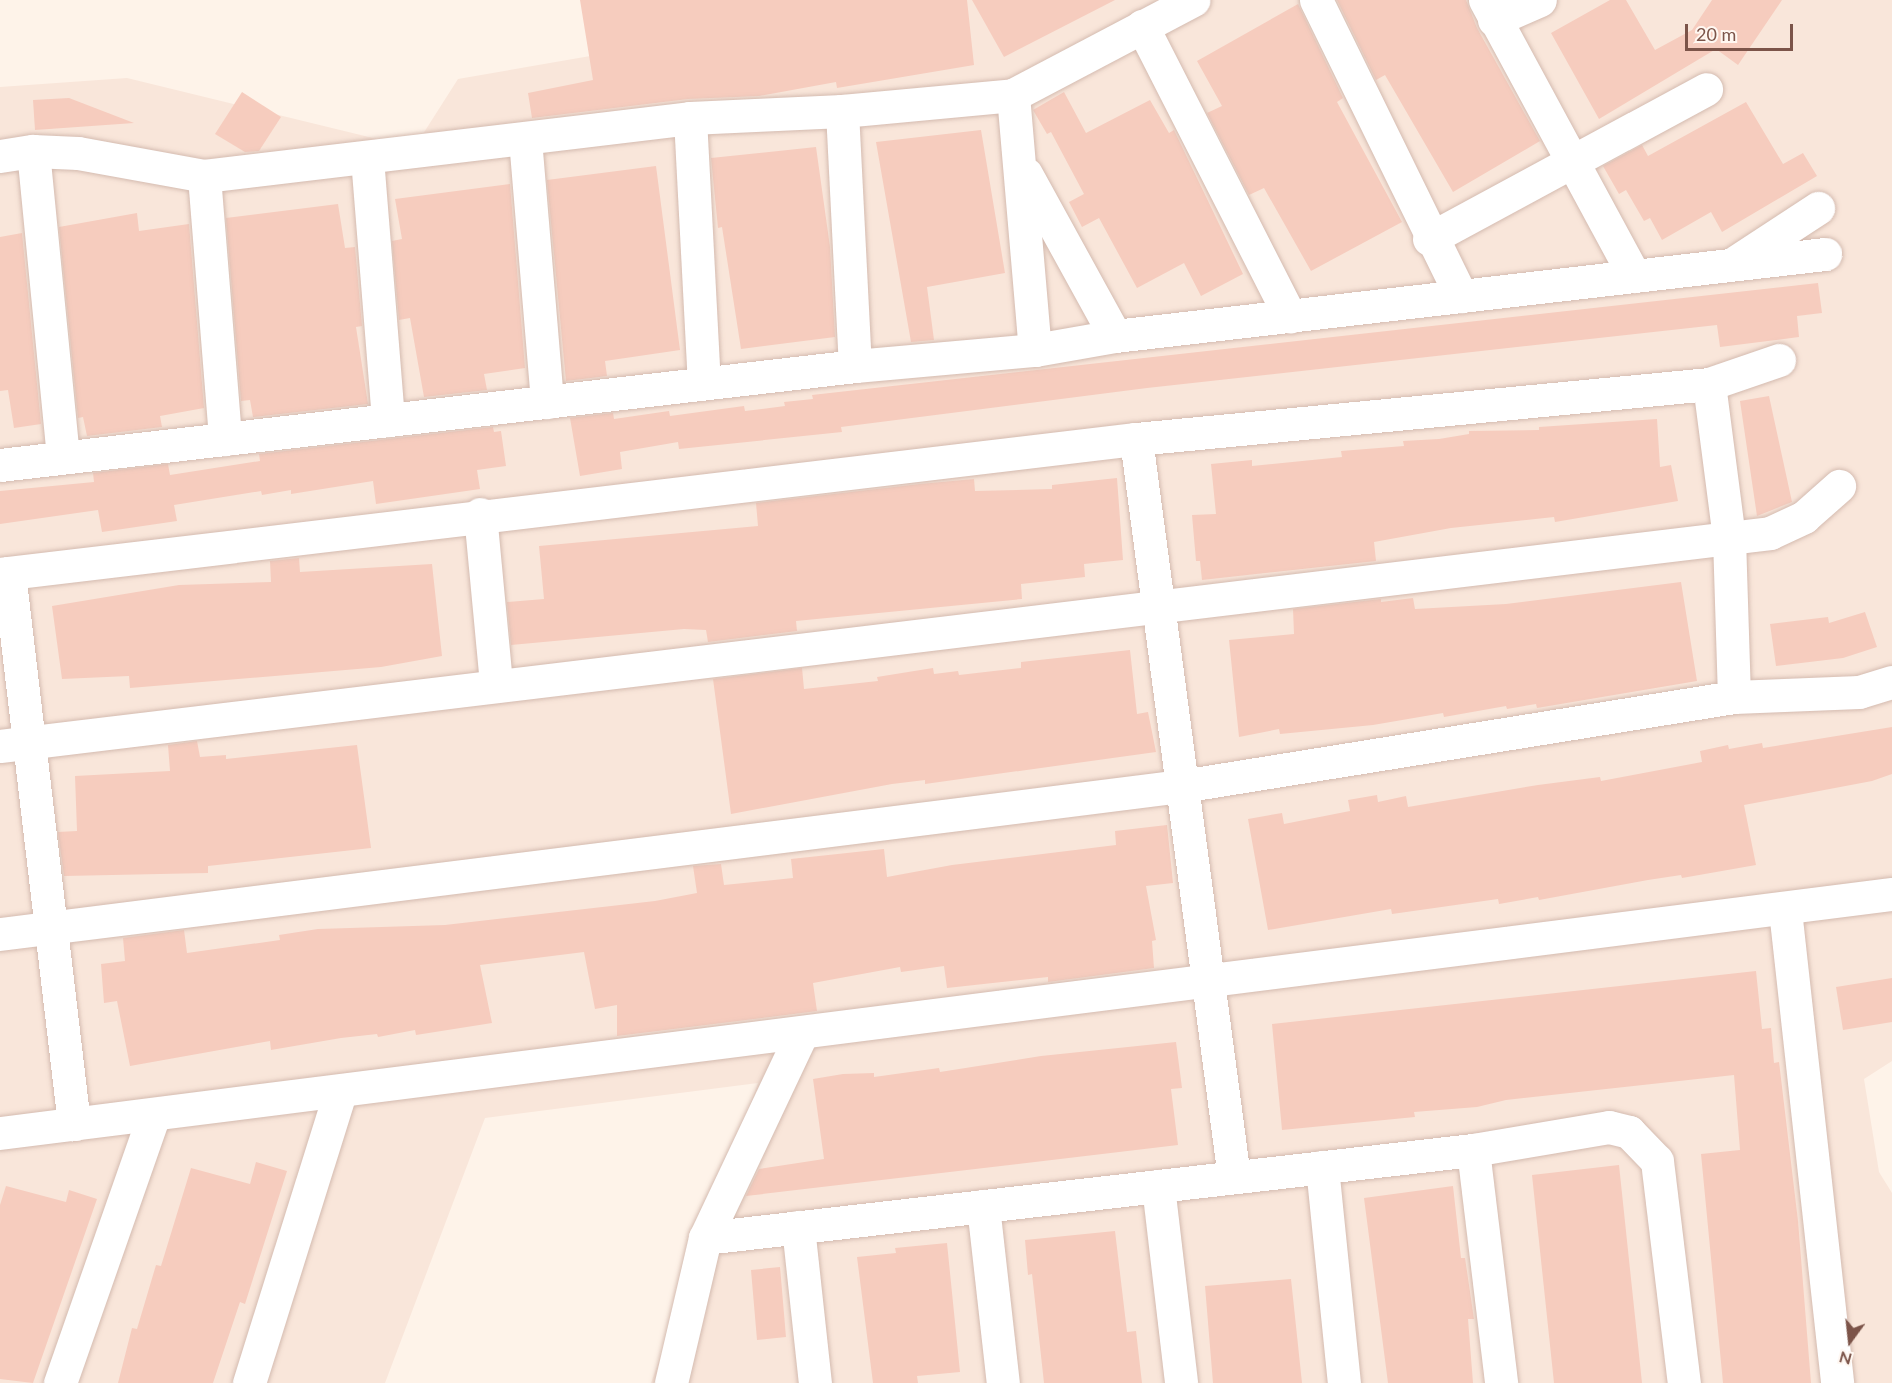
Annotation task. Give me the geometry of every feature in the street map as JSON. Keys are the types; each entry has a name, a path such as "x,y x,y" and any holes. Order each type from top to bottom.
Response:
{"street":[{"path":"0,156 33,151 78,153 204,176 690,118 842,111 1013,94 1193,0"},
{"path":"1316,0 1429,239 1461,296"},
{"path":"1540,0 1490,10 1634,276"},
{"path":"1142,26 1290,316"},
{"path":"1429,239 1706,89"},
{"path":"1013,94 1035,350"},
{"path":"842,111 855,366"},
{"path":"690,118 704,383"},
{"path":"525,139 547,402"},
{"path":"33,151 63,457"},
{"path":"367,158 388,420"},
{"path":"1020,165 1115,336"},
{"path":"204,176 225,439"},
{"path":"1732,265 1818,208"},
{"path":"0,465 855,366 1035,350 1115,336 1825,254"},
{"path":"74,1124 50,927 14,744 4,573 480,514 1136,439 1709,384 1779,360"},
{"path":"1709,384 1729,538 1734,697"},
{"path":"1136,439 1234,1177"},
{"path":"14,744 496,684 1158,608 1770,533 1790,524 1839,486"},
{"path":"480,514 496,684"},
{"path":"0,934 1182,786 1734,697 1859,692 1892,682"},
{"path":"0,1133 1785,910 1892,894"},
{"path":"1785,910 1837,1383"},
{"path":"671,1383 705,1238 802,1033"},
{"path":"249,1383 340,1092"},
{"path":"60,1383 154,1115"},
{"path":"705,1238 1473,1150 1609,1127 1629,1132 1645,1145 1657,1161 1684,1383"},
{"path":"1473,1150 1501,1383"},
{"path":"1322,1167 1344,1383"},
{"path":"1158,1186 1180,1383"},
{"path":"983,1206 1003,1383"},
{"path":"798,1227 815,1383"}],"shaded area":[{"path":"589,0 1892,0 1892,1061 1864,1079 1879,1172 1892,1193 1892,1383 651,1383 758,1083 485,1118 385,1383 0,1383 0,87 127,78 414,148 458,79 596,55"}],"building":[{"path":"580,0 967,0 974,65 837,88 836,82 759,96 688,99 532,118 528,93 593,80"},
{"path":"972,0 1115,0 1004,57"},
{"path":"1337,0 1466,0 1477,28 1540,141 1453,192 1385,75 1376,80"},
{"path":"1610,0 1626,0 1655,50 1692,30 1712,0 1782,0 1738,65 1716,49 1599,119 1551,33"},
{"path":"1298,4 1343,98 1337,102 1402,222 1311,271 1264,188 1249,195 1207,113 1222,106 1197,61"},
{"path":"242,92 281,117 259,151 245,152 215,134"},
{"path":"1064,92 1086,133 1150,100 1169,133 1174,130 1243,274 1201,296 1184,263 1137,288 1099,218 1082,227 1069,202 1084,194 1051,132 1047,134 1033,110"},
{"path":"69,98 134,123 35,130 33,100"},
{"path":"1746,102 1783,164 1803,153 1817,176 1722,232 1711,212 1662,240 1650,218 1644,221 1626,190 1619,194 1603,166 1642,145 1648,156"},
{"path":"981,130 1005,273 927,287 934,340 911,342 876,142"},
{"path":"816,147 830,247 835,337 741,349 722,227 718,228 711,158"},
{"path":"656,166 680,350 605,361 607,376 566,381 547,180"},
{"path":"510,184 525,368 484,374 487,390 424,397 410,318 399,320 392,241 402,239 395,199"},
{"path":"338,204 345,248 355,247 362,326 356,327 368,404 253,417 250,400 241,401 226,218"},
{"path":"137,213 139,231 189,224 204,408 160,416 162,427 87,436 83,417 78,418 59,227"},
{"path":"22,233 41,424 14,428 8,390 0,391 0,237"},
{"path":"1818,283 1822,313 1797,316 1799,337 1720,347 1717,325 1147,388 841,427 842,432 679,449 678,442 620,452 622,469 580,476 570,418 613,413 614,419 669,411 670,416 744,406 745,411 785,406 784,402 813,399 812,395"},
{"path":"1769,396 1792,502 1757,516 1740,401"},
{"path":"1657,419 1660,467 1671,465 1678,501 1555,522 1554,517 1451,528 1374,542 1376,561 1202,580 1200,561 1196,561 1192,515 1216,514 1211,464 1252,460 1252,466 1342,457 1341,451 1404,446 1403,441 1439,439 1469,434 1469,431 1539,430 1539,427"},
{"path":"493,427 494,432 501,431 506,466 477,470 480,489 376,504 373,481 291,494 291,490 262,495 261,491 174,505 177,521 102,532 98,510 0,524 0,491 94,482 93,473 168,464 170,475 260,461 259,454"},
{"path":"1117,478 1123,560 1084,564 1085,577 1021,584 1022,599 796,621 797,631 708,642 706,630 684,629 511,645 507,602 544,599 539,546 758,526 756,503 974,479 975,491 1052,489 1052,485"},
{"path":"299,558 300,572 432,564 442,656 381,667 130,688 129,676 62,679 52,606 179,585 271,582 270,561"},
{"path":"1681,582 1697,681 1537,708 1536,704 1507,709 1506,706 1444,717 1443,713 1373,725 1280,734 1279,729 1239,737 1229,640 1294,634 1293,609 1381,599 1381,602 1413,598 1415,609 1506,604"},
{"path":"1865,612 1877,647 1843,658 1776,666 1770,624 1828,617 1829,623"},
{"path":"1130,650 1137,714 1148,712 1156,752 925,784 925,780 892,784 731,814 713,679 802,668 804,689 878,681 877,677 933,668 934,674 958,671 959,675 1021,668 1021,662"},
{"path":"1892,727 1892,774 1872,781 1744,805 1756,865 1682,878 1681,875 1648,880 1539,900 1538,897 1499,904 1498,899 1392,914 1391,909 1268,930 1248,819 1282,813 1284,824 1350,811 1348,800 1377,795 1378,802 1406,796 1408,807 1538,785 1600,777 1601,781 1702,762 1700,751 1728,745 1729,749 1762,743 1763,748"},
{"path":"197,741 200,757 226,755 226,759 357,745 371,848 208,866 208,873 64,876 58,832 77,831 75,776 170,771 168,745"},
{"path":"1167,825 1173,883 1146,886 1156,940 1152,941 1154,968 1048,982 1048,977 947,988 944,966 901,972 900,967 813,983 817,1011 617,1036 617,1005 595,1009 584,952 480,965 492,1023 416,1035 415,1030 378,1037 377,1034 341,1038 271,1050 270,1041 130,1066 117,1001 104,1003 101,964 125,961 123,938 184,930 187,953 280,940 279,935 318,929 445,925 655,901 697,893 693,866 721,864 724,885 793,878 791,859 884,849 887,877 952,865 1116,845 1115,831"},
{"path":"1756,971 1762,1029 1771,1028 1774,1063 1779,1062 1798,1221 1811,1383 1723,1383 1701,1154 1740,1150 1734,1075 1506,1100 1477,1107 1414,1112 1415,1117 1282,1130 1272,1024"},
{"path":"1892,978 1892,1022 1843,1030 1836,987"},
{"path":"1176,1042 1182,1088 1171,1089 1178,1145 746,1196 759,1169 824,1159 813,1079 843,1074 874,1073 874,1077 939,1068 940,1072 1041,1056"},
{"path":"256,1162 287,1171 245,1304 240,1302 213,1383 118,1383 132,1328 137,1329 156,1265 161,1266 191,1168 250,1184"},
{"path":"1619,1165 1642,1383 1554,1383 1532,1175"},
{"path":"6,1186 66,1202 69,1190 97,1199 33,1383 0,1379 0,1205"},
{"path":"1453,1186 1461,1258 1465,1258 1474,1319 1468,1319 1473,1383 1388,1383 1364,1198"},
{"path":"1115,1231 1127,1332 1136,1331 1142,1383 1044,1383 1032,1274 1028,1275 1025,1240"},
{"path":"947,1243 960,1372 917,1376 918,1383 873,1383 857,1257 896,1253 895,1248"},
{"path":"780,1267 786,1337 757,1340 751,1270"},
{"path":"1291,1279 1302,1383 1213,1383 1205,1286"}]}
